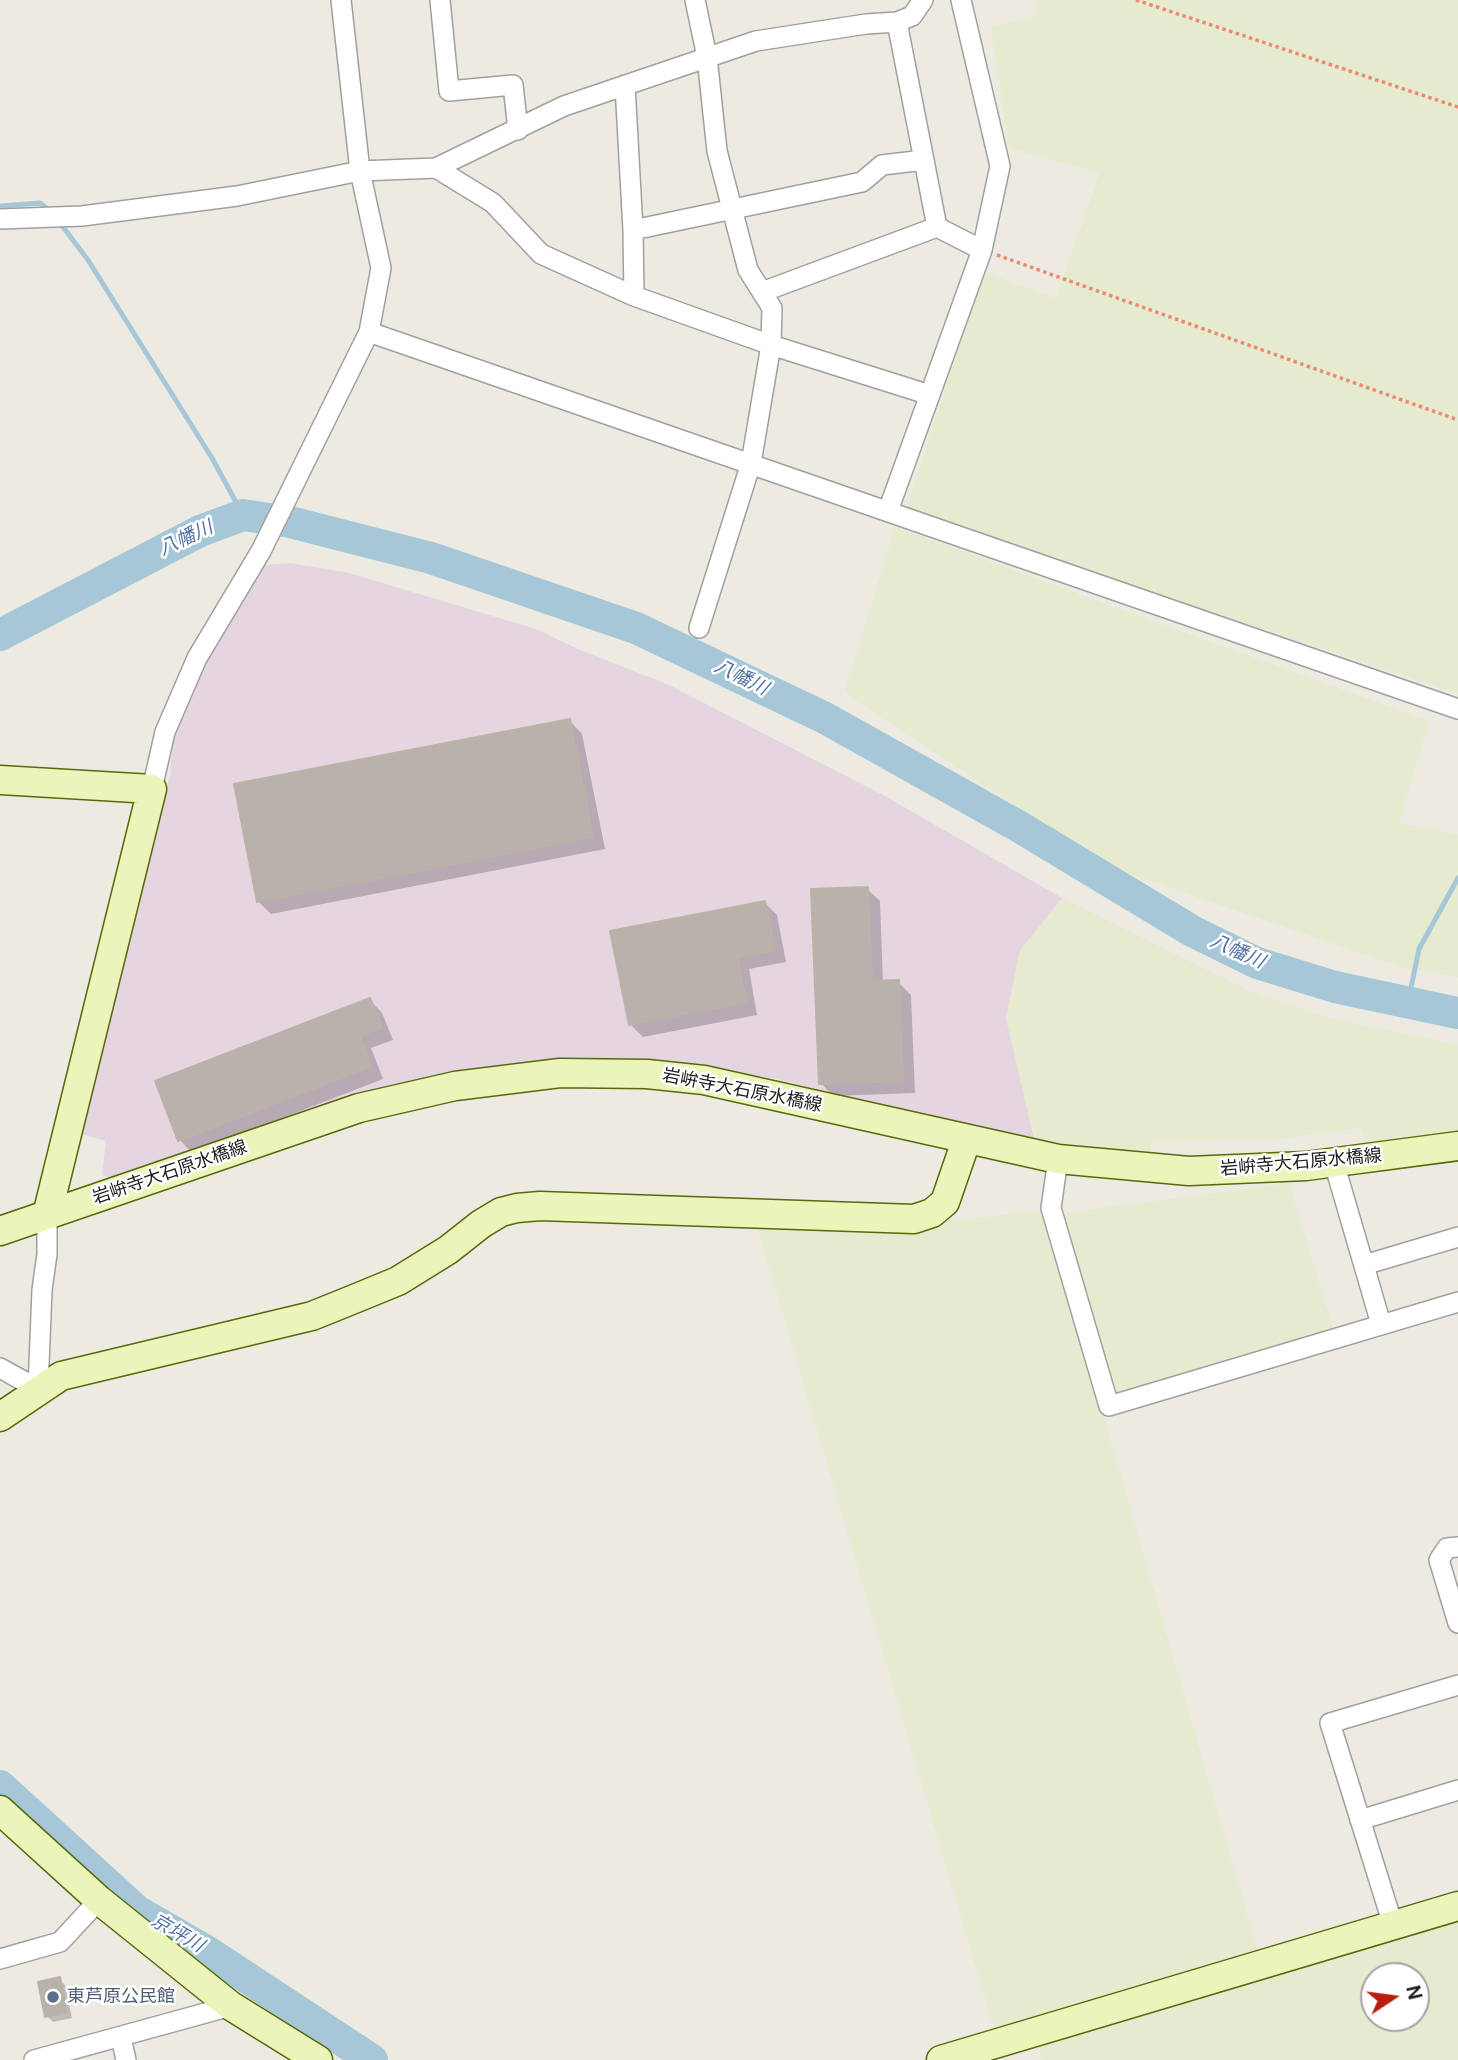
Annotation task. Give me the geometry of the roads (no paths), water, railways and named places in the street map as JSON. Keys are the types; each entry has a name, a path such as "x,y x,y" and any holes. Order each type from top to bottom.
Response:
{"street":[{"path":"38,1389 47,1215 165,732 197,658 261,551 282,502 369,332 381,268 360,171 341,0"},
{"path":"440,0 449,91 513,85 518,130"},
{"path":"695,0 707,57 717,151 748,270 772,308 771,345 751,463 699,628"},
{"path":"0,219 95,214 237,195 360,171 436,168 564,106 756,41 866,23 897,22 912,16 923,0"},
{"path":"888,511 982,250 1000,166 961,0"},
{"path":"897,22 937,227"},
{"path":"625,85 634,296"},
{"path":"633,230 862,182 882,165 924,160"},
{"path":"436,168 493,203 541,254 634,296 771,345 930,395"},
{"path":"762,292 937,227 982,250"},
{"path":"369,332 1458,709"},
{"path":"0,780 152,789"},
{"name":"岩峅寺大石原水橋線","path":"0,1231 359,1108 455,1086 560,1073 647,1074 704,1080 966,1141 1058,1159 1189,1171 1334,1163 1458,1146"},
{"path":"0,1417 61,1376 312,1316 398,1281 449,1250 481,1224 501,1212 517,1208 554,1206 914,1219 932,1213 945,1202 966,1141"},
{"path":"1058,1159 1051,1208 1109,1406 1458,1302"},
{"path":"1334,1163 1381,1324"},
{"path":"1364,1265 1458,1237"},
{"path":"0,1368 38,1389"},
{"path":"1458,1547 1447,1548 1439,1560 1458,1623"},
{"path":"1393,1926 1330,1723 1458,1685"},
{"path":"1360,1820 1458,1790"},
{"path":"0,1811 99,1900 231,2006 318,2060"},
{"path":"0,1959 60,1942 99,1900"},
{"path":"941,2060 1003,2051 1458,1906"},
{"path":"34,2060 231,2006"},
{"path":"121,2038 126,2060"}],"waterway":[{"path":"0,206 40,203 53,213"},
{"path":"60,223 88,260 212,458 243,515"},
{"name":"八幡川","path":"0,635 200,531 243,515 290,522 431,558 636,628 825,718 1018,826 1192,931 1257,963 1335,987 1458,1013"},
{"path":"1408,1002 1419,949 1458,878"},
{"name":"京坪川","path":"0,1786 137,1911 208,1952 372,2060"}],"place":[{"name":"東芦原公民館","path":"53,1997"}]}
